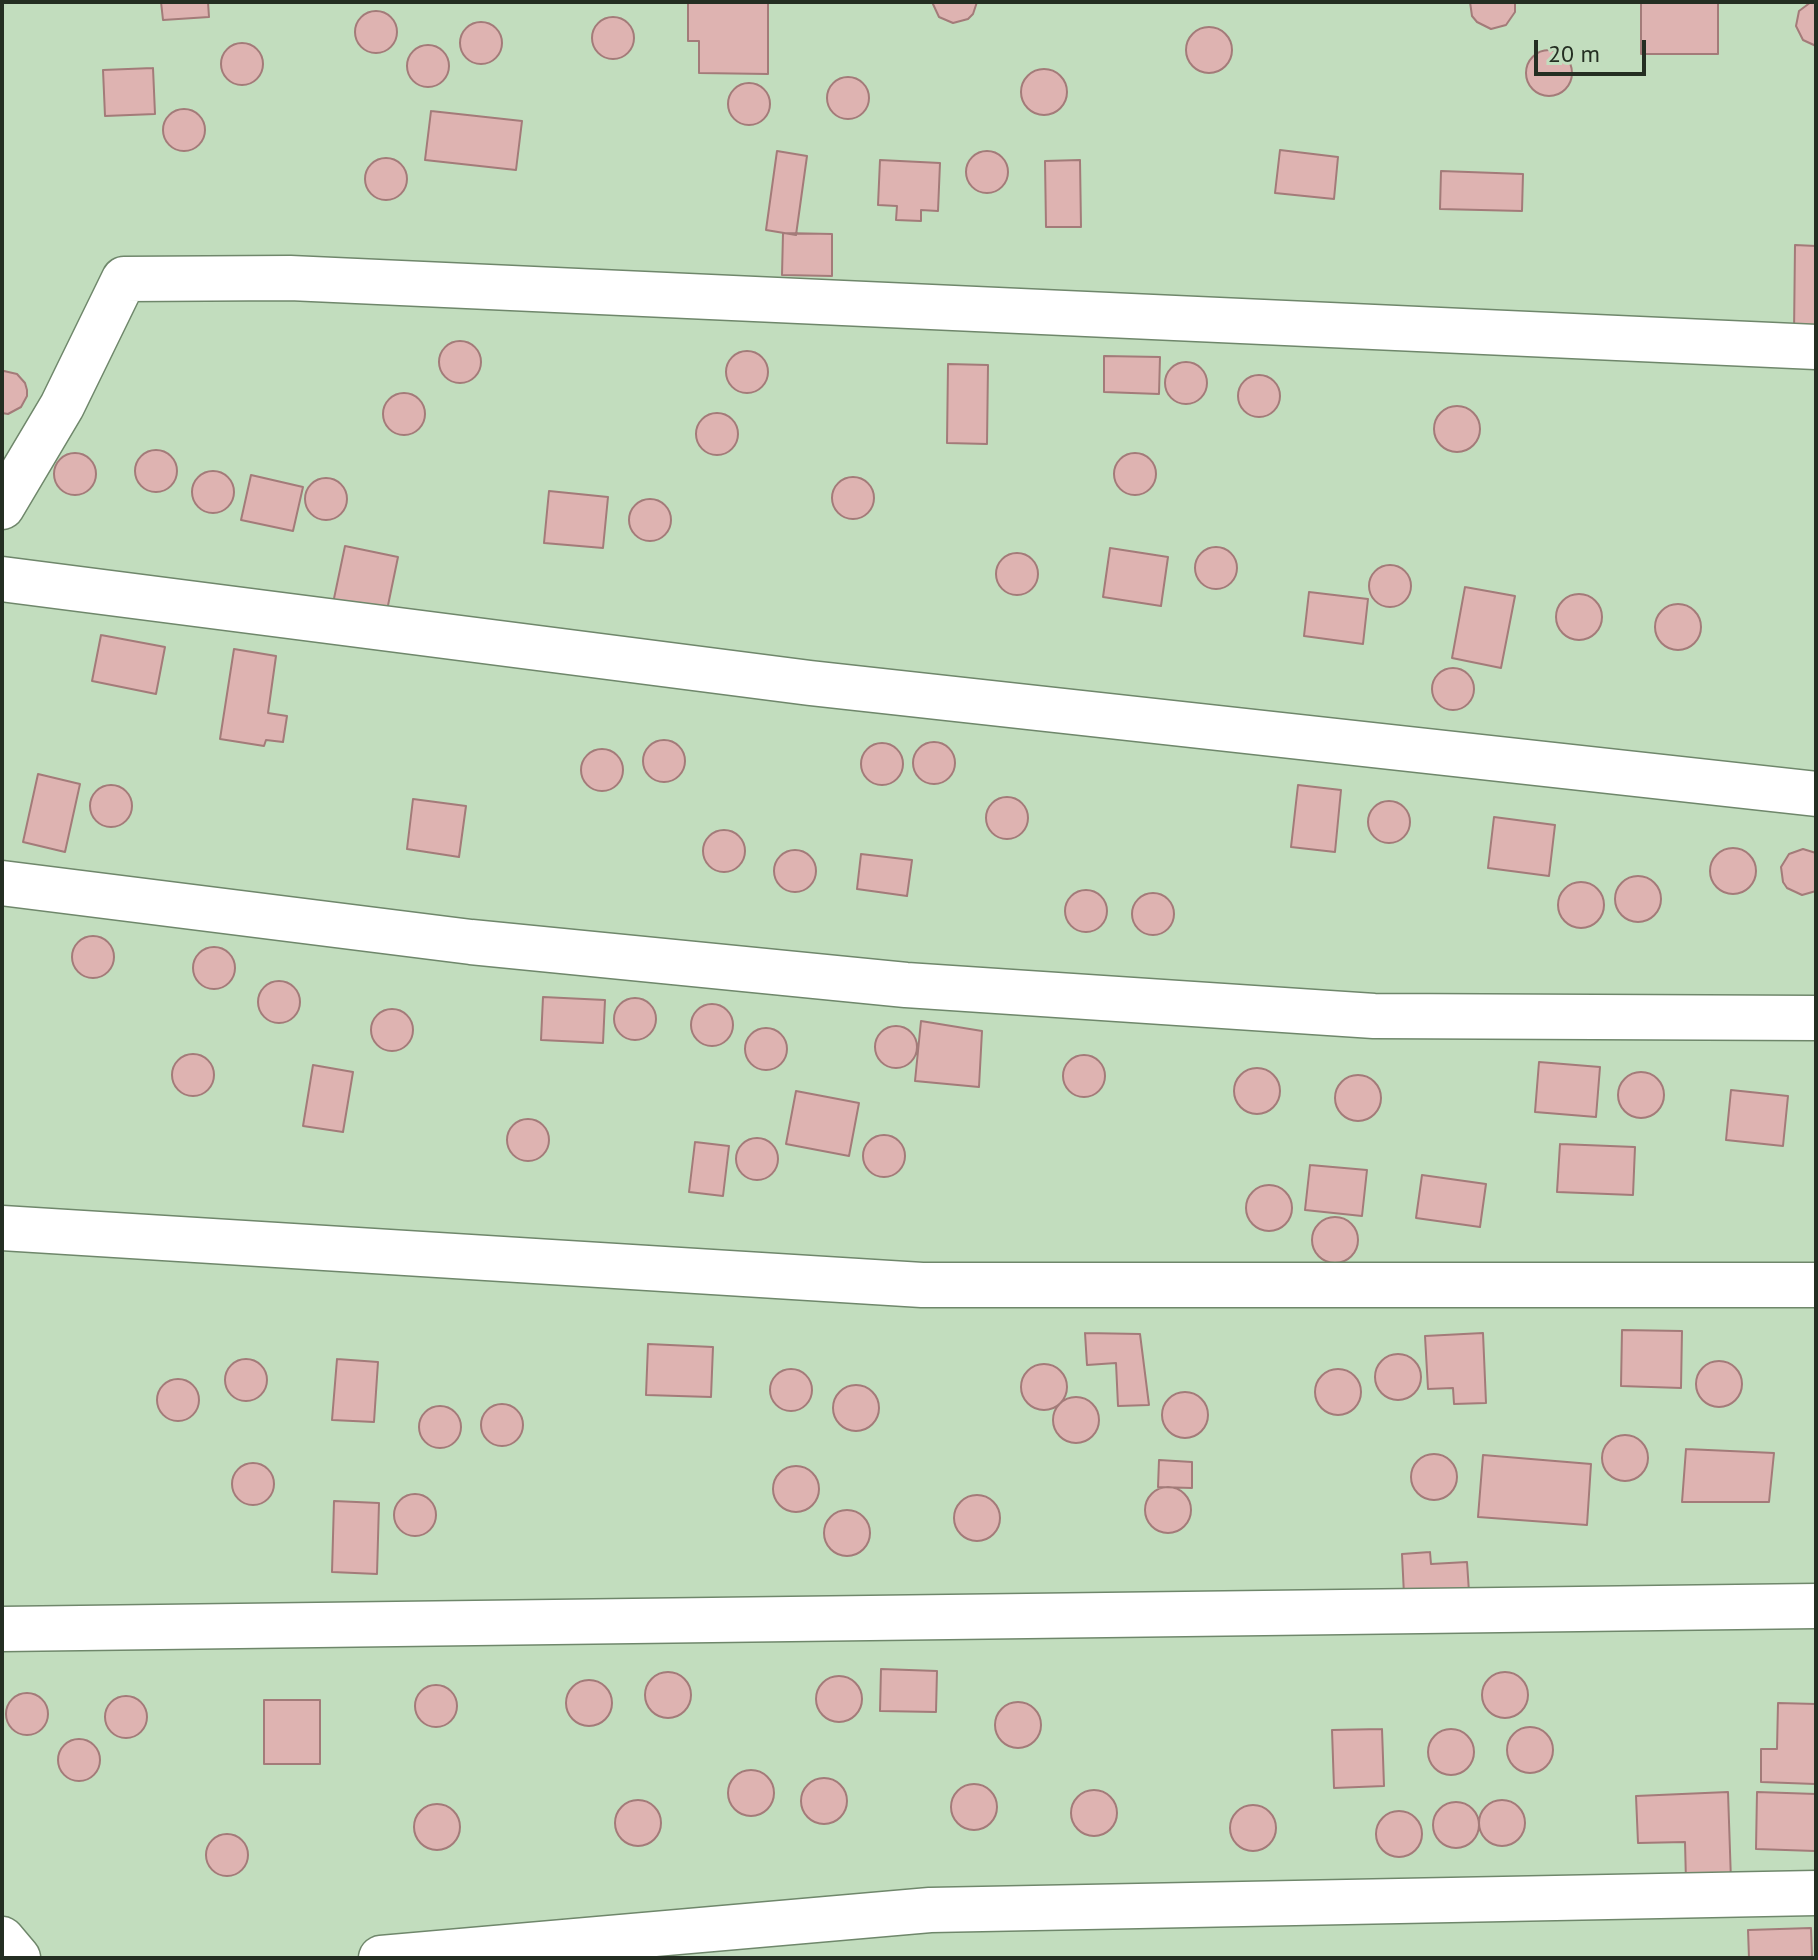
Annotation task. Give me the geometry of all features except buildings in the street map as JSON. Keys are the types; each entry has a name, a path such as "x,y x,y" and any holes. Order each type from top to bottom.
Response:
{"street":[{"path":"2,507 62,406 124,279 290,278 1816,347"},
{"path":"2,579 810,683 1816,794"},
{"path":"2,883 471,942 906,985 1374,1016 1816,1018"},
{"path":"2,1228 922,1285 1816,1285"},
{"path":"2,1629 1816,1606"},
{"path":"381,1958 930,1910 1816,1893"},
{"path":"2,1939 18,1958"}]}
